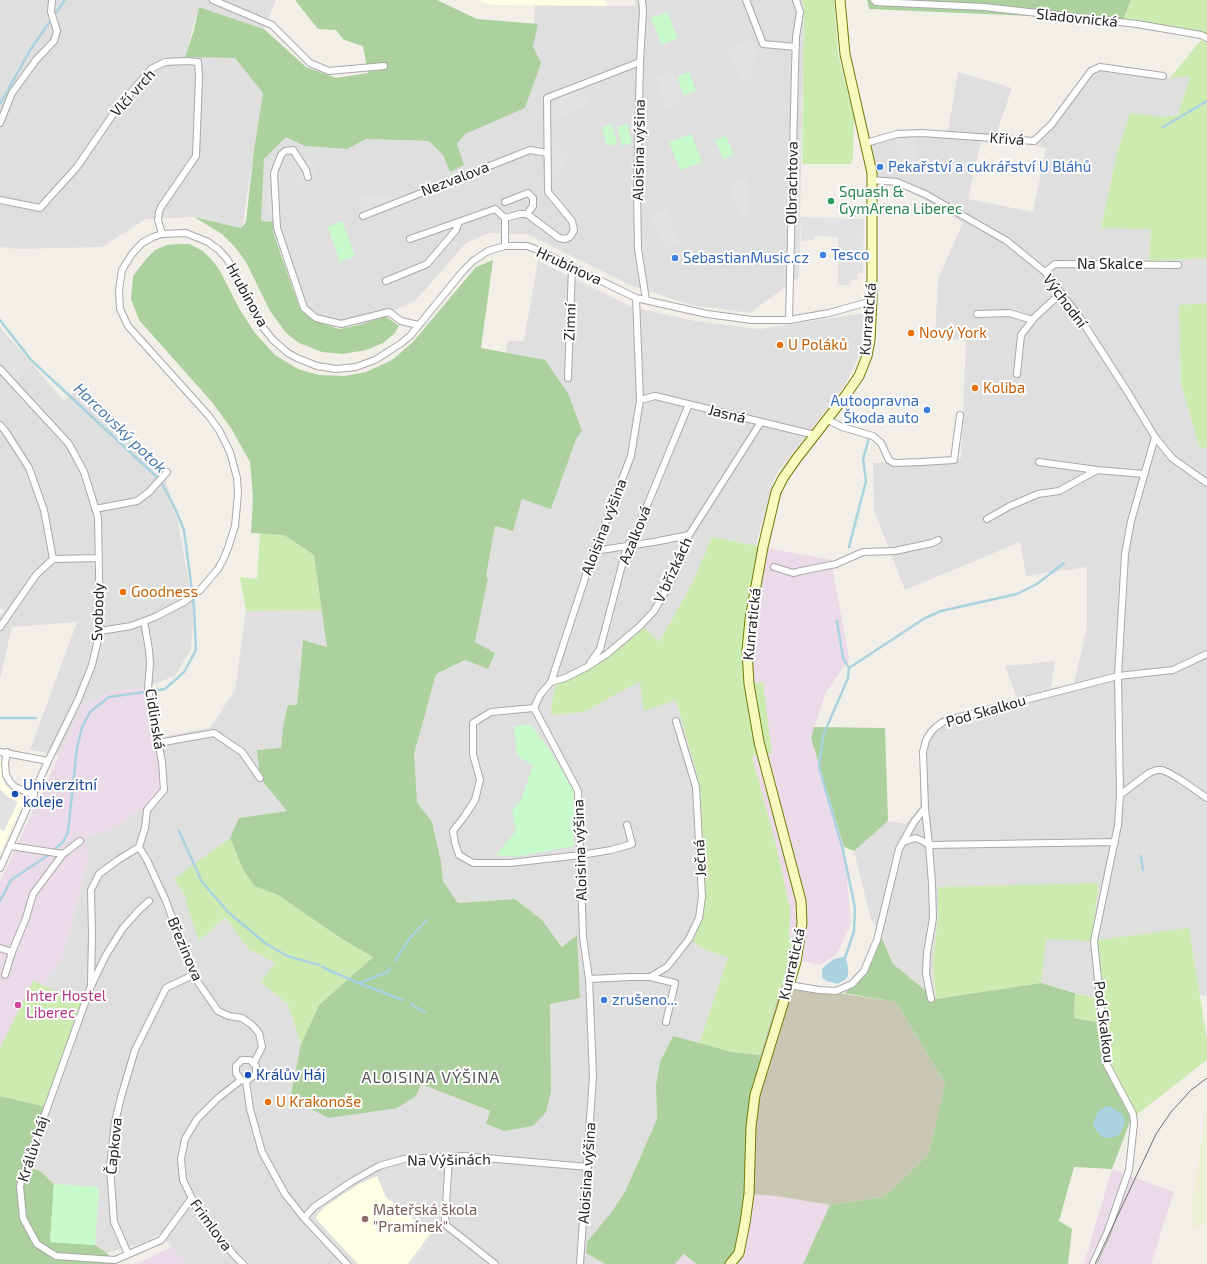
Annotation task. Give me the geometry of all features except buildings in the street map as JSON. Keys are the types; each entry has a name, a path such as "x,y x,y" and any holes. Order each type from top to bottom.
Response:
{"street":[{"path":"0,123 12,93 36,60 54,41 56,31 51,12 52,0"},
{"path":"213,0 272,26 310,63 329,71 384,66"},
{"name":"Aloisina výšina","path":"642,0 643,10 640,62 637,198 638,249 646,300"},
{"path":"746,0 763,44 796,46"},
{"name":"Olbrachtova","path":"789,320 796,46 800,12 796,0"},
{"name":"Kunratická","path":"730,1264 738,1253 746,1222 749,1194 751,1127 755,1095 789,985 800,942 802,923 802,905 759,742 749,684 747,651 750,619 763,547 776,492 783,478 797,458 828,420 859,376 867,356 870,340 872,301 872,180 866,143 845,54 840,0"},
{"name":"Sladovnická","path":"874,0 876,2 984,7 1129,23 1202,35 1207,38"},
{"name":"Vlčí vrch","path":"0,200 40,208 76,167 116,110 151,69 165,62 198,62 199,77 196,156 161,207 158,220 162,234"},
{"path":"527,214 559,238 565,239 570,237 574,230 572,221 548,192 547,98 640,62"},
{"name":"Křivá","path":"866,143 897,134 922,133 1034,141 1051,125 1091,71 1100,67 1163,76"},
{"path":"308,177 306,170 292,150 285,151 281,155 274,173 277,228 304,308 316,318 342,324 389,312 401,321 418,325"},
{"name":"Nezvalova","path":"363,216 530,150 547,154"},
{"name":"Východní","path":"872,180 897,182 927,195 1007,241 1046,272 1090,334 1155,437 1172,458 1207,483"},
{"path":"505,202 528,193 533,198 533,206 527,214 505,218"},
{"path":"410,239 495,208 505,218 505,246"},
{"path":"386,281 427,264 456,230 459,222"},
{"name":"Hrubínova","path":"100,631 131,626 155,617 184,602 200,590 218,569 223,560 235,526 238,494 237,478 234,463 219,430 208,415 128,326 120,310 120,279 127,260 142,244 153,237 162,234 186,233 208,242 219,250 227,259 250,306 268,334 297,358 317,366 336,369 356,366 375,360 400,344 410,336 463,271 473,261 488,251 505,246 527,246 538,250 636,298 714,315 752,320 789,320 829,313 872,301"},
{"name":"Na Skalce","path":"1046,272 1055,264 1178,265"},
{"name":"Zimní","path":"568,378 572,266"},
{"path":"1017,374 1021,335 1033,320 1061,293"},
{"name":"Aloisina výšina","path":"580,1264 588,1166 593,1076 589,979 583,937 578,791 534,708 540,695 551,682 594,551 631,456 640,400 636,298"},
{"path":"977,314 1009,313 1033,320"},
{"name":"Svobody","path":"0,369 69,444 84,472 98,517 100,631 92,665 78,700 48,761 0,868"},
{"name":"Jasná","path":"640,400 655,396 815,435"},
{"name":"Azalková","path":"587,667 600,649 627,546 634,536 689,404"},
{"path":"828,420 842,427 873,436 881,443 889,460 894,463 921,462 954,460 960,415"},
{"name":"V břízkách","path":"551,682 565,678 587,667 607,654 640,626 654,611 674,576 689,535 761,422"},
{"path":"0,425 29,468 44,510 53,559"},
{"name":"Pod Skalkou","path":"1093,1264 1107,1233 1129,1170 1134,1123 1133,1114 1107,1065 1094,941 1118,825 1120,795 1118,676 1125,554 1131,521 1155,437"},
{"path":"1039,462 1097,470 1144,474"},
{"path":"987,519 1010,506 1038,494 1059,492 1097,470"},
{"path":"95,509 137,501 165,474"},
{"path":"594,551 689,535"},
{"path":"774,567 793,573 801,572 836,564 863,552 895,551 932,543 938,540"},
{"path":"0,627 36,575 53,559 99,558"},
{"name":"Cidlinská","path":"139,847 145,828 147,810 164,790 162,762 148,692 150,664 144,621"},
{"name":"Pod Skalkou","path":"931,999 926,974 927,953 932,918 932,884 925,808 924,752 929,735 943,722 1118,676 1174,670 1207,654"},
{"path":"534,708 491,712 473,723 473,754 480,780 475,800 453,831 459,856 472,862 510,863 581,856 632,844 627,825"},
{"name":"Ječná","path":"650,977 667,967 689,939 699,918 702,897 696,787 676,721"},
{"path":"158,743 214,734 242,752 260,778"},
{"path":"0,752 7,752 48,761"},
{"path":"7,752 5,763 6,775 10,782 15,787 34,795"},
{"path":"1120,795 1149,773 1156,770 1162,770 1175,776 1207,797"},
{"path":"789,985 836,991 852,984 864,972 877,940 899,849 914,822 925,808"},
{"path":"903,842 915,838 929,845 1115,842"},
{"path":"5,975 12,952 26,918 33,894 60,853 80,841"},
{"path":"10,846 60,853"},
{"name":"Březinova","path":"139,847 147,860 166,901 193,975 218,1011 228,1016 242,1018 252,1025 259,1033 262,1047 254,1063 256,1066 256,1074 236,1085"},
{"name":"Králův háj","path":"91,986 92,934 90,890 99,874 139,847"},
{"name":"Králův háj","path":"128,1254 115,1260 56,1256 37,1244 22,1218 20,1186 26,1164 91,986 106,955 123,928 149,901"},
{"path":"0,948 12,952"},
{"name":"Čapkova","path":"128,1254 114,1222 110,1167 115,1122 135,1050 166,988 193,975"},
{"path":"589,979 650,977 675,983 666,1022"},
{"path":"254,1063 250,1060 242,1060 236,1066 236,1073 244,1080 250,1109 262,1152 284,1194 347,1264"},
{"name":"Frimlova","path":"236,1085 218,1098 197,1119 185,1139 181,1159 183,1180 199,1213 243,1264"},
{"name":"Na Výšinách","path":"304,1218 314,1207 351,1182 379,1166 404,1159 463,1156 588,1166"},
{"path":"449,1157 445,1220 447,1226 495,1264"},
{"path":"128,1254 161,1240 191,1199"}],"shaded area":[{"path":"0,0 276,0 264,29 199,7 185,56 235,58 263,93 242,228 194,217 146,219 102,247 17,249 0,247"},
{"path":"477,0 605,0 607,6 492,5"},
{"path":"635,0 802,0 804,5 799,277 750,313 691,305 632,286 527,234 489,233 466,243 415,301 363,324 332,327 304,308 273,232 277,225 261,221 264,159 286,137 347,149 366,139 429,141 443,155 450,172 457,144 465,133 525,108 541,63 533,46 535,5 636,6"},
{"path":"752,40 756,49 753,68 748,76 741,79 728,49"},
{"path":"1101,69 1138,76 1170,78 1190,76 1178,115 1160,117 1130,114 1117,153 1101,228 1151,229 1150,261 1207,258 1207,303 1179,305 1181,384 1200,449 1207,447 1207,996 1200,995 1189,928 1095,998 1041,983 1045,938 938,887 938,916 933,965 936,999 893,964 881,936 871,919 854,851 888,821 906,824 920,806 920,750 927,729 942,717 1017,698 1005,666 1055,661 1051,688 1074,683 1087,627 1087,567 1026,576 1020,542 905,590 874,510 873,463 961,458 966,341 935,336 938,279 963,223 901,186 878,183 870,138 948,130 958,72 1012,88 994,141 981,140 968,199 1033,212 1046,148 1031,145 1093,73"},
{"path":"672,72 683,102 666,109 656,78"},
{"path":"581,82 590,106 551,121 545,120 546,107 543,107 544,97"},
{"path":"545,132 571,159 551,178 544,174"},
{"path":"914,137 917,171 901,176 895,138"},
{"path":"302,155 305,159 310,157 315,174 313,179 301,183 294,163"},
{"path":"268,159 281,161 279,217 266,216"},
{"path":"746,178 749,185 749,214 740,217 729,185"},
{"path":"360,194 407,198 359,217"},
{"path":"667,210 679,242 664,248 651,216"},
{"path":"800,217 864,219 863,273 858,273 857,280 851,280 850,285 838,285 838,237 814,236 813,240 801,241"},
{"path":"538,261 632,307 695,321 760,329 864,313 861,352 845,385 775,476 756,545 712,537 692,584 659,642 556,684 551,715 584,712 641,680 676,700 700,785 705,894 703,913 693,940 705,950 728,957 699,1044 673,1036 660,1062 656,1085 657,1119 625,1192 587,1253 605,1264 188,1264 159,1234 143,1243 107,1253 95,1245 99,1187 54,1184 40,1171 30,1168 27,1164 84,1003 41,985 62,959 88,860 85,838 110,830 157,747 166,736 210,728 235,690 246,611 322,610 327,647 303,640 297,705 289,705 283,726 281,748 257,750 260,778 287,811 239,818 230,838 175,879 187,898 199,941 225,917 251,952 253,951 276,963 261,982 288,1004 301,1044 288,1108 292,1106 308,1107 329,1118 421,1084 491,1112 486,1124 504,1131 534,1126 551,1091 550,1003 577,936 563,947 542,920 515,899 458,903 443,881 441,862 432,822 417,802 413,754 436,674 465,660 488,669 495,653 475,642 488,578 486,576 495,526 513,531 522,499 581,431 545,360 506,353 508,341 524,341"},
{"path":"0,327 64,401 81,386 165,478 178,522 194,612 191,649 175,676 143,688 111,692 83,704 59,755 30,750 77,622 12,627 0,679 0,615 5,611 0,607"},
{"path":"0,331 32,367 17,380 0,361"},
{"path":"763,547 831,560 849,659 825,694 811,738 844,847 851,923 837,954 820,965 789,958 794,939 789,938 790,908 775,841 752,756 772,753 763,683 749,684 747,651"},
{"path":"143,688 157,747 161,785 152,801 110,830 85,838 88,860 62,959 41,985 33,982 0,1048 0,881 83,704 111,692"},
{"path":"0,755 4,784 24,801 0,853"},
{"path":"0,789 8,797 18,802 4,831 0,829"},
{"path":"782,984 896,1002 945,1083 929,1154 884,1197 830,1205 776,1196 749,1194 751,1127 766,1058 760,1055"},
{"path":"1207,1106 1207,1223 1195,1229 1191,1210"},
{"path":"1112,1169 1174,1192 1151,1264 1084,1264"},
{"name":"Mateřská škola \"Pramínek\"","path":"377,1176 386,1197 431,1233 408,1264 358,1264 316,1219 317,1215 326,1206 359,1184"},
{"path":"749,1194 776,1196 830,1205 803,1264 730,1264"},
{"path":"428,1238 430,1241 414,1264 409,1264"},
{"path":"171,1247 188,1264 137,1264"},
{"path":"684,1254 696,1264 675,1264"}],"green space":[{"path":"295,0 437,0 477,19 538,24 533,46 541,63 525,108 465,134 457,144 464,165 450,172 443,155 429,141 366,139 347,149 305,146 286,137 264,159 261,221 273,222 273,232 300,309 315,321 339,329 363,324 385,316 399,326 394,334 383,343 366,350 343,354 322,352 299,343 286,333 270,311 246,262 235,247 222,234 194,217 241,228 246,222 254,150 263,93 235,58 185,57 194,30 199,7 264,29 306,67 336,78 368,73 363,46 344,40 336,30 318,29"},
{"path":"802,0 834,0 838,53 854,119 853,156 851,164 802,164 804,5"},
{"path":"867,0 1131,0 1123,20 869,9"},
{"path":"1131,0 1207,0 1207,258 1149,261 1151,229 1101,228 1117,153 1130,113 1160,117 1178,115 1190,76 1170,78 1205,35 1123,20"},
{"path":"667,12 678,38 662,45 651,18"},
{"path":"689,72 696,91 684,95 677,77"},
{"path":"612,124 617,144 607,146 602,127"},
{"path":"627,124 632,143 622,146 617,127"},
{"path":"691,134 702,162 680,170 669,142"},
{"path":"726,136 734,155 723,159 715,140"},
{"path":"342,221 355,256 340,262 328,227"},
{"path":"189,244 203,251 210,258 219,269 240,310 255,333 275,355 298,369 319,375 345,376 366,372 392,360 412,343 476,267 493,260 481,348 545,360 568,393 582,431 576,439 551,509 522,499 513,531 495,526 486,576 488,578 475,642 495,653 488,669 465,660 436,674 414,754 417,802 432,822 441,862 443,881 458,903 515,899 542,920 562,947 577,935 580,998 550,1004 551,1091 546,1112 533,1126 504,1131 486,1124 490,1111 421,1084 416,1096 397,1108 329,1118 307,1107 292,1106 288,1108 301,1044 319,1005 373,957 342,939 278,895 254,886 242,867 230,838 239,818 287,811 260,778 257,750 281,748 283,726 288,705 297,705 303,640 327,647 314,555 284,535 251,533 253,497 250,462 231,428 211,401 139,320 131,299 133,276 146,259 155,250 167,245"},
{"path":"1207,303 1207,447 1200,449 1181,384 1179,305"},
{"path":"260,533 284,535 314,555 322,610 246,611 240,577 257,579"},
{"path":"712,537 763,547 750,619 749,684 763,682 772,753 752,756 775,841 790,908 789,938 794,938 786,972 760,1055 732,1052 699,1044 728,957 705,950 693,941 703,913 705,894 700,785 676,700 644,711 640,681 584,712 551,715 556,684 578,675 643,626 659,642 692,584"},
{"path":"531,725 552,753 574,792 574,846 515,857 496,855 516,831 512,811 522,798 533,765 517,756 514,726"},
{"path":"814,727 885,728 888,821 854,851 844,847 811,738"},
{"path":"230,838 242,867 254,886 278,895 342,939 373,957 319,1005 301,1044 288,1004 261,982 275,963 253,951 251,952 225,917 199,941 185,900 187,898 174,879"},
{"path":"1099,883 1091,941 1046,939 1041,983 936,999 933,965 938,916 938,887"},
{"path":"1189,928 1207,1040 1207,1060 1131,1119 1104,1064 1096,1022 1074,1018 1075,993 1095,998 1091,941"},
{"path":"881,936 893,964 936,999 1041,983 1075,993 1074,1018 1096,1022 1104,1064 1131,1119 1112,1169 1074,1167 1059,1221 1072,1229 1068,1264 803,1264 830,1205 884,1197 929,1154 945,1083 896,1002 844,993 856,985 866,974"},
{"path":"33,981 84,1003 47,1107 0,1096 0,1048"},
{"path":"673,1036 732,1052 760,1055 766,1058 755,1095 745,1223 730,1264 696,1264 684,1254 675,1264 605,1264 586,1253 587,1242 610,1214 625,1192 657,1119 656,1085 660,1062"},
{"path":"0,1096 47,1107 27,1164 30,1168 40,1171 54,1184 50,1242 95,1245 107,1253 116,1264 0,1264"},
{"path":"54,1184 99,1187 95,1245 50,1242"}],"water":[{"path":"843,957 846,958 848,967 848,976 846,979 838,984 826,981 822,977 822,969 834,959"},
{"path":"1110,1106 1121,1113 1125,1120 1124,1126 1119,1135 1112,1138 1102,1137 1093,1124 1098,1111"}],"waterway":[{"name":"Harcovský potok","path":"0,104 32,47 65,0"},
{"path":"1163,127 1207,101"},
{"name":"Harcovský potok","path":"0,320 31,360 160,480 174,506 184,530 194,606 196,650 184,672 165,689 109,697 90,712 82,727 77,748 68,832 63,842 47,856 11,880 0,901"},
{"path":"849,547 866,481 863,459 869,438"},
{"path":"849,668 925,618 941,611 1017,594 1037,584 1064,563"},
{"path":"837,621 843,658 849,668 848,678 823,736 819,767 843,850 855,908 854,931 844,961"},
{"path":"0,718 36,718"},
{"path":"179,831 202,882 228,912 265,943 287,956 319,965"},
{"path":"1141,856 1143,870"},
{"path":"395,961 409,939 427,920"},
{"path":"322,967 358,983 403,1000"},
{"path":"359,983 388,972 390,968"},
{"path":"411,1004 425,1012"}],"tram line":[{"path":"1095,1264 1156,1134 1171,1112 1191,1090 1207,1078"}],"place":[{"name":"Pekařství a cukrářství U Bláhů","path":"880,167"},
{"name":"Squash & GymArena Liberec","path":"831,201"},
{"name":"Tesco","path":"823,255"},
{"name":"SebastianMusic.cz","path":"675,258"},
{"name":"Nový York","path":"911,333"},
{"name":"U Poláků","path":"780,345"},
{"name":"Koliba","path":"975,388"},
{"name":"Autoopravna Škoda auto","path":"927,410"},
{"name":"Goodness","path":"123,592"},
{"name":"Univerzitní koleje","path":"15,794"},
{"name":"zrušeno...","path":"604,1000"},
{"name":"Inter Hostel Liberec","path":"18,1005"},
{"name":"Králův Háj","path":"248,1075"},
{"name":"U Krakonoše","path":"268,1102"},
{"name":"Mateřská škola \"Pramínek\"","path":"365,1219"}],"district":[{"name":"ALOISINA VÝŠINA","path":"431,1078"}]}
